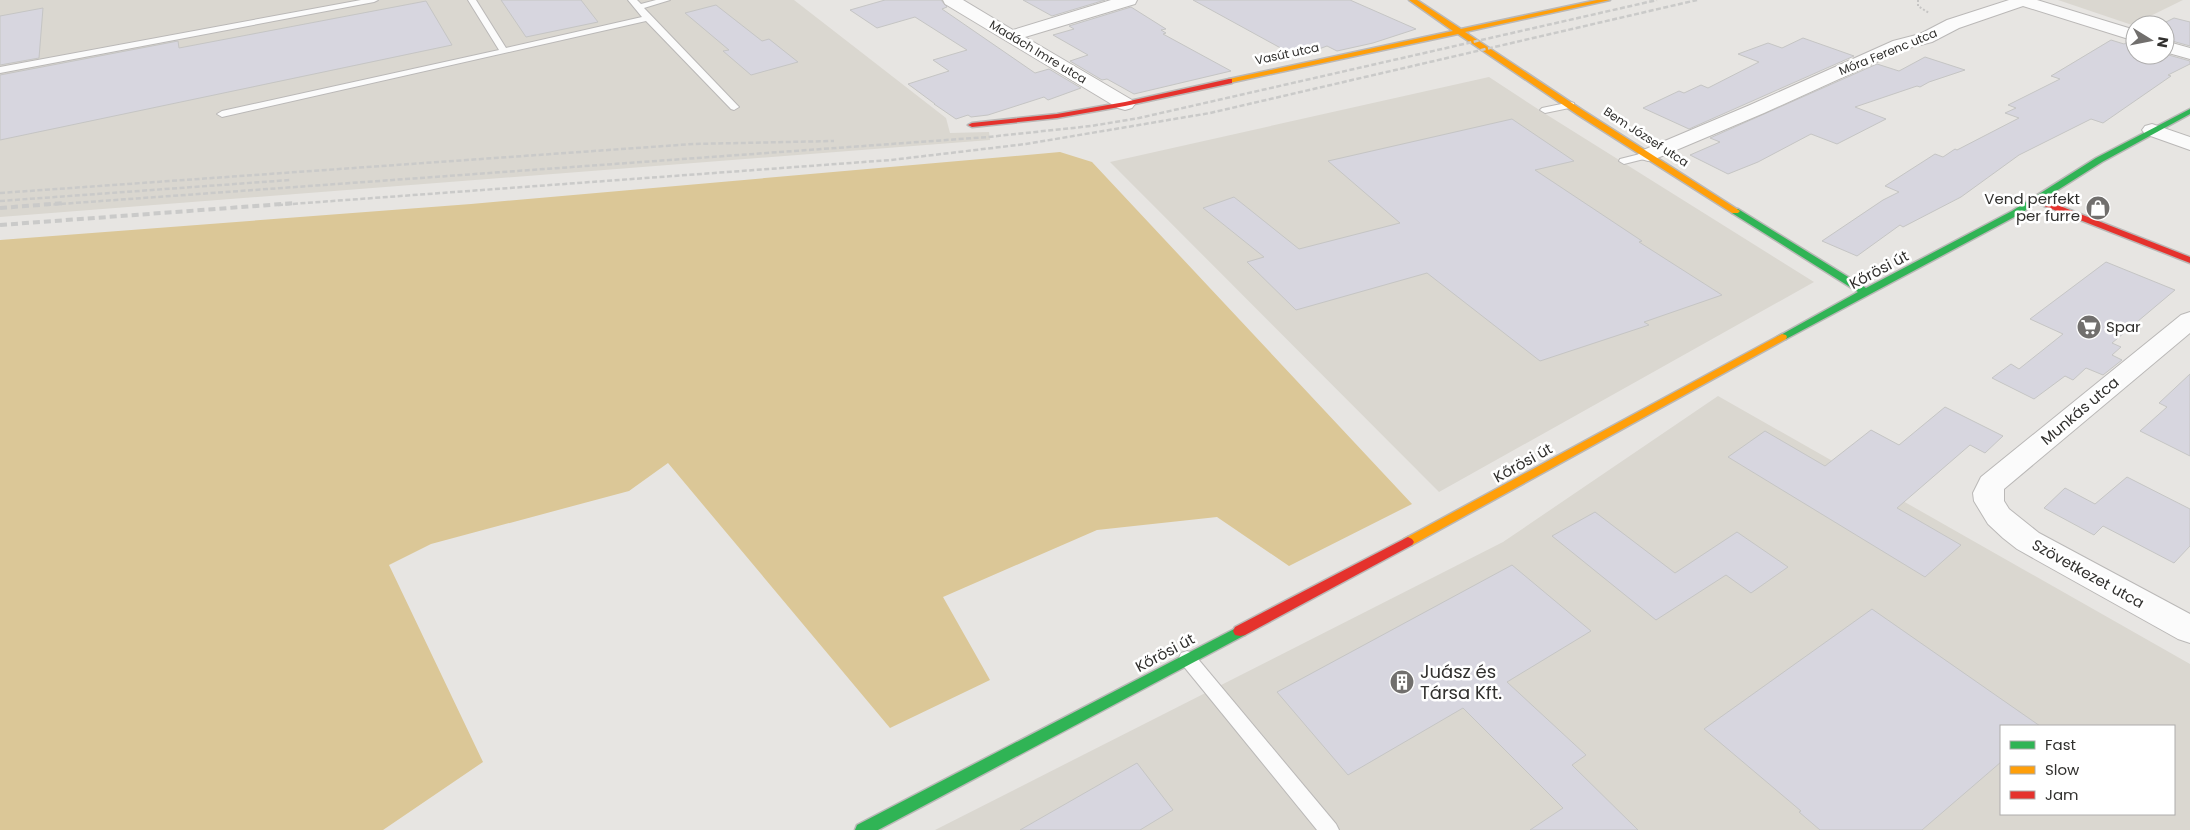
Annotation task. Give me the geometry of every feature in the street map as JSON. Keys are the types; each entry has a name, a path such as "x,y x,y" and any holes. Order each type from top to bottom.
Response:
{"main road":[{"name":"Bem József utca","path":"1412,0 1648,155 1866,293"},
{"name":"Vasút utca","path":"972,126 1057,116 1125,104 1606,0"},
{"name":"Kőrösi út","path":"864,830 1446,522 1764,346 2007,218 2062,182 2152,130 2190,111"},
{"path":"2036,200 2190,260"}],"street":[{"name":"Madách Imre utca","path":"950,0 1125,104"},
{"path":"1010,36 1129,0"},
{"name":"Móra Ferenc utca","path":"1648,155 1757,109 1899,45 1926,38 1953,24 2023,0 2125,33"},
{"path":"2175,49 2190,54"},
{"path":"2152,130 2190,144"},
{"name":"Munkás utca","path":"1993,509 1987,500 1986,491 1990,484 2190,320"},
{"name":"Szövetkezet utca","path":"1993,509 2012,529 2028,541 2190,630"}],"lane":[{"path":"0,70 374,0"},
{"path":"472,0 504,51"},
{"path":"632,0 734,107"},
{"path":"639,7 666,0"},
{"path":"222,114 648,18"},
{"path":"1545,110 1571,105"},
{"path":"1624,161 1648,155"},
{"path":"1187,658 1326,829"}],"path":[{"path":"1918,0 1918,6 1931,15"}],"shaded area":[{"path":"0,0 794,0 946,118 950,133 989,132 990,140 0,217"},
{"path":"2058,0 2183,0 2152,15 2125,15 2125,23"},
{"path":"1489,77 1814,282 1439,492 1110,162"},
{"path":"1060,152 1092,162 1412,504 1289,566 1217,517 1097,530 943,597 990,680 890,728 668,463 629,491 431,544 389,565 483,762 383,830 0,830 0,240 471,204"},
{"path":"1718,396 2190,664 2190,830 935,830 1503,542"}],"building":[{"path":"501,0 581,0 598,22 526,37"},
{"path":"885,0 941,0 947,7 942,9 1035,73 1049,69 1081,88 1048,100 1044,97 988,115 971,117 968,115 956,119 908,84 949,71 933,60 967,50 915,17 877,28 850,10"},
{"path":"1023,0 1105,0 1052,16"},
{"path":"1193,0 1350,0 1416,29 1373,43 1337,51 1327,46 1297,57"},
{"path":"426,1 452,45 0,140 0,75 178,41 179,48"},
{"path":"716,5 762,41 769,39 798,62 751,75 723,51 729,50 685,13"},
{"path":"1131,7 1166,29 1161,30 1166,33 1163,34 1231,71 1134,94 1107,79 1102,80 1070,61 1088,55 1053,35 1074,29 1069,26"},
{"path":"43,8 39,58 0,65 0,16"},
{"path":"2175,18 2190,22 2190,46 2175,42"},
{"path":"1803,38 1854,56 1689,129 1643,108 1679,91 1684,93 1701,85 1708,88 1759,62 1738,54 1768,43 1782,48"},
{"path":"2111,40 2125,44 2125,65 2175,65 2175,57 2190,61 2190,64 2168,75 2171,76 2103,123 2091,119 2019,155 1961,197 1903,227 1900,225 1857,256 1822,241 1883,200 1899,192 1885,186 1935,154 1943,157 1955,149 1957,150 2019,118 2005,113 2016,108 2008,105 2060,79 2051,76"},
{"path":"1925,57 1965,70 1920,87 1917,86 1855,107 1886,119 1837,144 1811,134 1758,162 1728,174 1690,155 1720,142 1710,138 1877,64 1899,71"},
{"path":"1512,119 1574,161 1535,170 1642,241 1639,242 1722,295 1644,322 1649,325 1540,361 1427,273 1296,310 1247,262 1264,257 1203,208 1234,197 1299,249 1400,223 1328,161"},
{"name":"Spar","path":"2106,262 2175,290 2112,343 2121,347 2112,355 2122,360 2103,375 2086,368 2073,380 2065,376 2034,399 1992,378 2011,364 2019,369 2063,334 2030,319"},
{"path":"2190,374 2190,456 2140,431 2167,407 2159,403"},
{"path":"1945,407 2003,436 1985,453 1970,445 1897,508 1961,545 1925,577 1728,457 1765,431 1825,466 1871,430 1899,445"},
{"path":"2127,477 2190,509 2190,546 2174,563 2103,526 2094,535 2044,508 2065,488 2095,504"},
{"path":"1595,512 1675,573 1737,532 1788,567 1751,593 1726,575 1656,620 1552,536"},
{"path":"1512,565 1591,631 1507,682 1586,755 1572,765 1638,830 1530,830 1563,808 1463,708 1348,775 1277,692"},
{"path":"1872,609 2039,725 2000,725 2000,763 1922,830 1820,830 1799,812 1801,811 1704,729"},
{"path":"1137,763 1173,810 1140,830 1020,830"}],"railway":[{"path":"46,205 988,137 1091,126 1139,118 1657,0"},
{"path":"278,205 891,160 1026,144 1210,113 1697,0"},
{"path":"0,193 693,144 834,141"},
{"path":"0,201 290,180"},
{"path":"0,208 64,203"},
{"path":"0,225 296,203"}],"traffic: fast":[{"path":"1782,337 2015,213 2099,160 2190,111"},
{"path":"1735,211 1866,293"},
{"path":"863,830 1240,631"}],"traffic: slow":[{"path":"1412,0 1581,113 1735,211"},
{"path":"1229,81 1607,0"},
{"path":"1408,542 1782,337"}],"traffic: jam":[{"path":"972,125 1057,116 1125,104 1229,81"},
{"path":"2037,200 2190,260"},
{"path":"1240,631 1408,542"}],"place":[{"name":"Vend perfekt per furre","path":"2098,208"},
{"name":"Spar","path":"2089,327"},
{"name":"Juász és Társa Kft.","path":"1402,682"}]}
